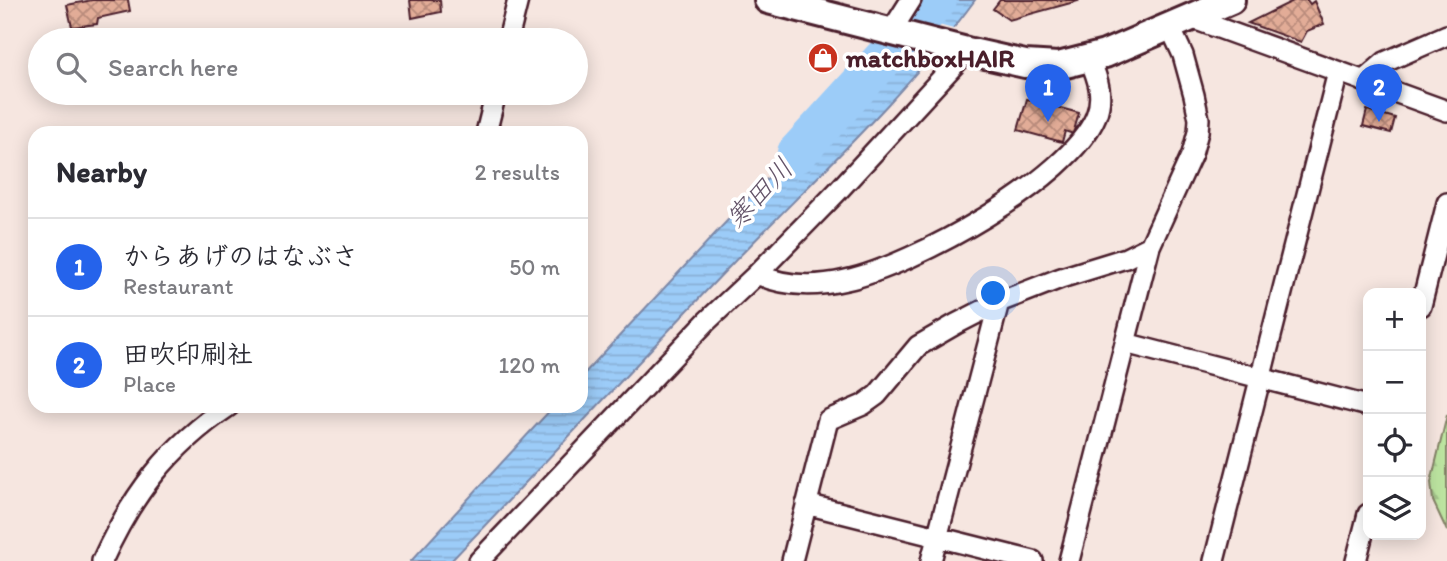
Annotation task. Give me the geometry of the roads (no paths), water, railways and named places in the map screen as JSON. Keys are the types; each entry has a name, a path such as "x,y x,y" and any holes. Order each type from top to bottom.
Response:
{"street":[{"path":"511,28 519,0"},
{"path":"768,0 796,3 961,50 1040,66 1058,66 1090,60 1231,0"},
{"path":"892,30 911,0"},
{"path":"1180,22 1338,72 1447,111"},
{"path":"1069,561 1150,246 1192,154 1199,119 1183,55 1180,22"},
{"path":"1363,81 1385,62 1447,35"},
{"path":"479,561 707,321 837,192 961,50"},
{"path":"757,274 772,281 794,284 831,283 861,276 898,262 1007,204 1054,168 1089,130 1098,107 1100,88 1090,60"},
{"path":"1214,561 1338,72"},
{"path":"488,126 493,105"},
{"path":"1426,288 1447,203"},
{"path":"792,561 828,420 863,405 877,395 918,346 999,302 1061,278 1126,258 1150,246"},
{"path":"931,561 999,302"},
{"path":"1125,343 1363,405"},
{"path":"102,561 127,511 151,476 183,443 220,413"},
{"path":"806,503 1033,561"},
{"path":"1356,561 1363,534"}],"water":[{"path":"942,0 975,0 948,36 888,104 731,265 451,561 411,561 548,413 588,413 588,370 755,191 893,55"}],"waterway":[{"name":"寒田川","path":"797,153 937,0"}],"place":[{"name":"matchboxHAIR","path":"823,58"},
{"name":"からあげのはなぶさ","path":"1048,122"},
{"name":"田吹印刷社","path":"1379,122"}]}
